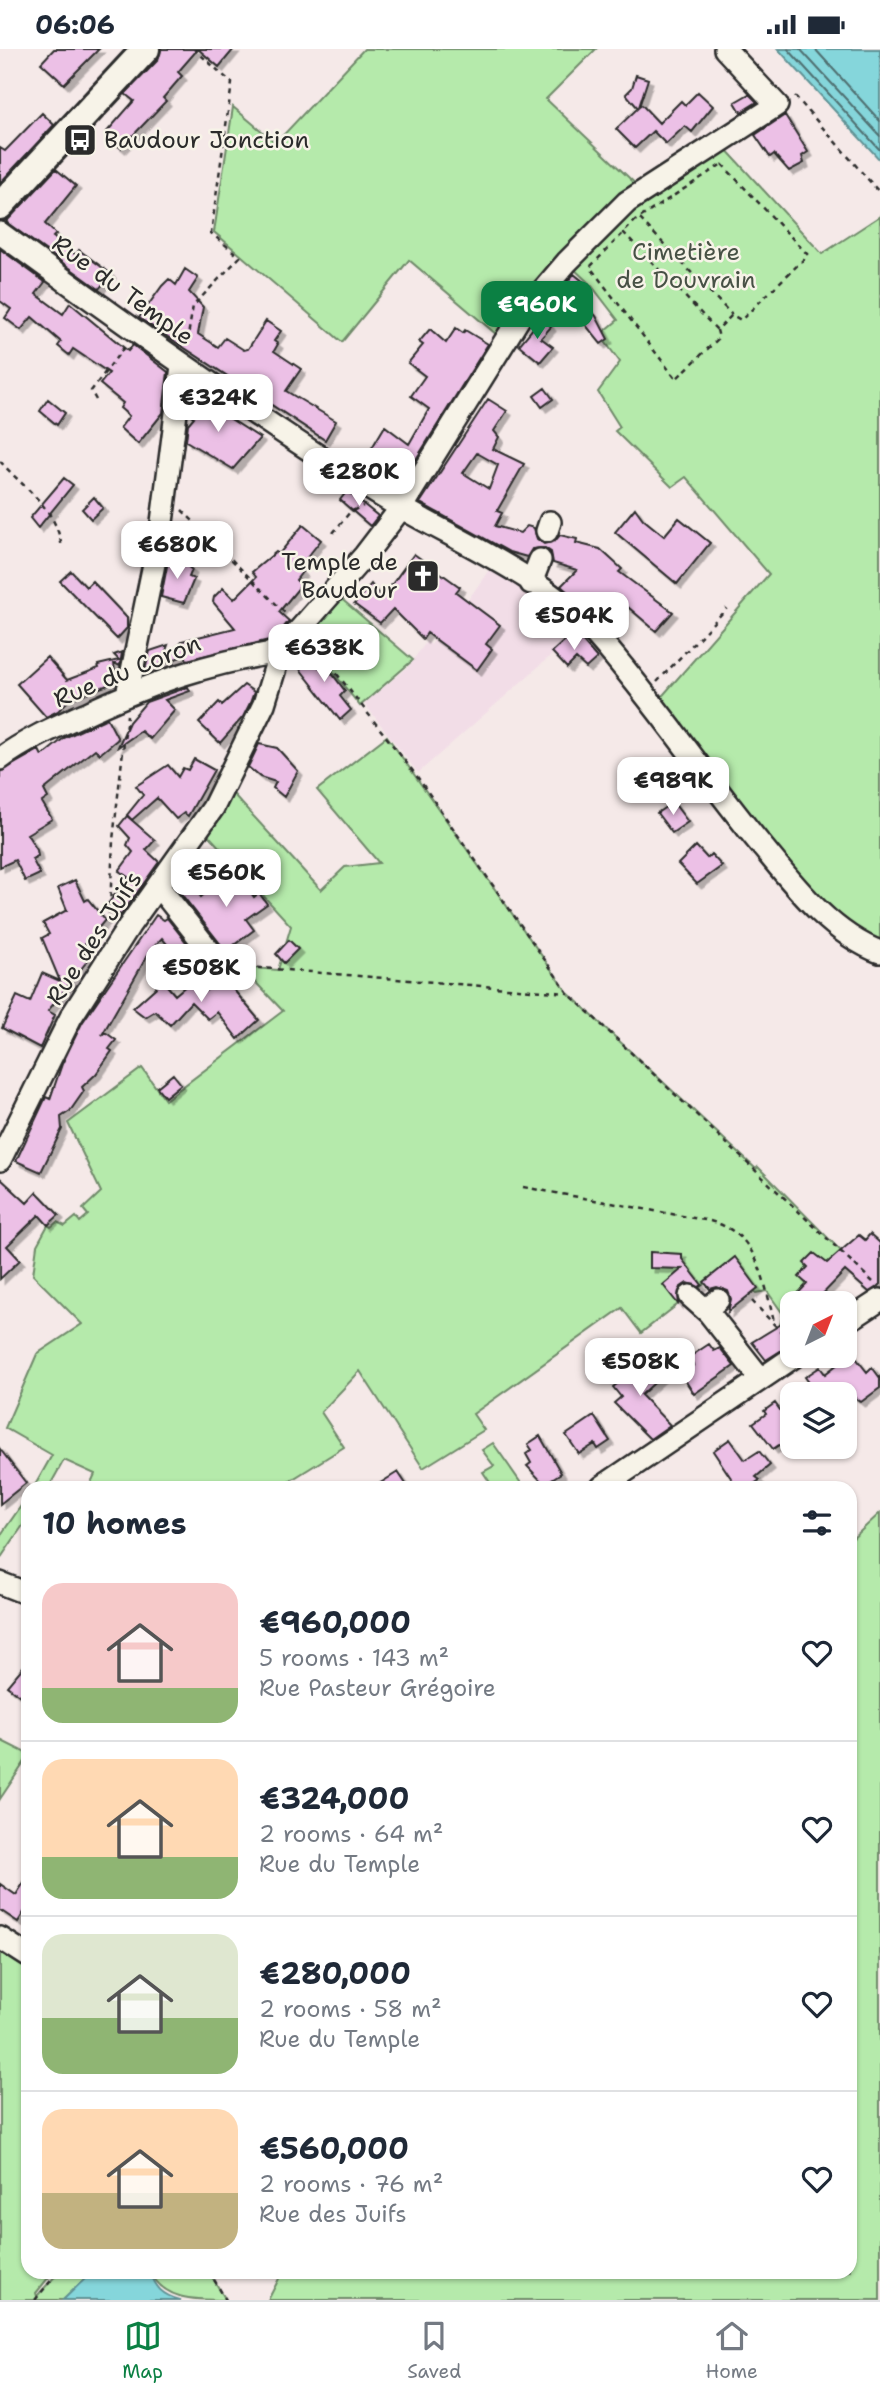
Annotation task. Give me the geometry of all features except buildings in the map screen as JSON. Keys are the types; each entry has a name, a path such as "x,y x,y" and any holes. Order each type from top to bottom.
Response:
{"main road":[{"path":"0,206 42,159 86,117 146,49"}],"street":[{"path":"725,49 784,98"},
{"name":"Rue des Juifs","path":"0,1160 71,1017 129,926 219,796 264,704 280,652 365,555 401,507 503,340 567,262 627,202 784,98"},
{"name":"Rue du Temple","path":"0,233 182,366 375,492 531,583 586,625 732,810 803,894 848,934 880,952"},
{"path":"127,695 167,496 182,366"},
{"path":"531,583 540,560"},
{"name":"Rue du Coron","path":"0,759 32,739 127,695 197,668 280,652"},
{"path":"158,887 220,964"},
{"path":"690,1296 713,1306 761,1379"},
{"path":"858,1314 880,1300"},
{"path":"611,1481 780,1366"},
{"path":"0,1583 21,1591"},
{"path":"0,1938 21,1951"}],"path":[{"path":"182,366 193,306 240,257 211,233 232,83 194,49"},
{"path":"784,98 880,193"},
{"path":"624,232 717,330 719,338 676,379 590,267 624,232 639,218 722,164 808,255 741,320 732,315 639,218"},
{"path":"717,330 732,315"},
{"path":"96,400 91,391 135,332"},
{"path":"0,461 32,490 59,530 62,549"},
{"path":"333,533 351,512 359,510 375,492"},
{"path":"167,496 301,629 416,775 568,993 880,1289"},
{"path":"644,697 726,608"},
{"path":"127,695 113,840 110,908 129,926"},
{"path":"220,964 568,993"},
{"path":"523,1187 710,1221 731,1229 758,1259 774,1322"},
{"path":"752,1301 780,1329"},
{"path":"35,2300 52,2279"},
{"path":"214,2279 226,2300"}],"shaded area":[{"path":"491,567 540,597 580,630 418,773 364,703 407,668 427,641 431,645 436,637 440,640"}],"green space":[{"name":"Cimetière de Douvrain","path":"364,49 596,49 546,99 643,191 724,147 822,254 880,216 880,946 812,896 657,702 769,574 686,477 672,487 615,431 620,427 598,392 620,362 600,335 618,320 591,285 572,267 503,340 409,260 342,342 214,232 233,107 276,143"},
{"path":"338,596 413,660 360,706 304,635"},
{"path":"387,736 568,993 756,1169 758,1167 841,1251 804,1291 780,1291 780,1310 767,1291 756,1293 731,1263 641,1333 622,1308 473,1414 484,1430 423,1468 360,1371 321,1412 344,1447 290,1481 92,1481 95,1474 64,1460 52,1481 37,1481 52,1455 5,1428 37,1354 82,1324 33,1275 37,1245 48,1225 51,1227 57,1222 65,1226 76,1217 80,1222 88,1215 83,1209 101,1192 68,1123 142,1068 165,1100 283,1011 241,967 278,970 291,926 201,827 225,785 321,890 345,867 379,863 317,790"},
{"path":"493,1443 520,1481 489,1481 483,1472 494,1466 482,1450"},
{"path":"21,1506 21,1528 0,1559 0,1536"},
{"path":"880,1513 880,2300 268,2300 279,2279 857,2279 857,1534"},
{"path":"0,1740 21,1750 21,1768 0,1799"},
{"path":"0,1941 21,1956 21,2279 47,2279 36,2293 37,2296 53,2279 86,2279 63,2300 0,2300"},
{"path":"155,2279 213,2279 226,2300 181,2297 163,2288"}],"water":[{"path":"778,49 880,49 880,160"},
{"path":"85,2279 154,2279 160,2290 180,2300 63,2300"}],"place":[{"name":"Baudour Jonction","path":"80,140"},
{"name":"Temple de Baudour","path":"423,576"}]}
